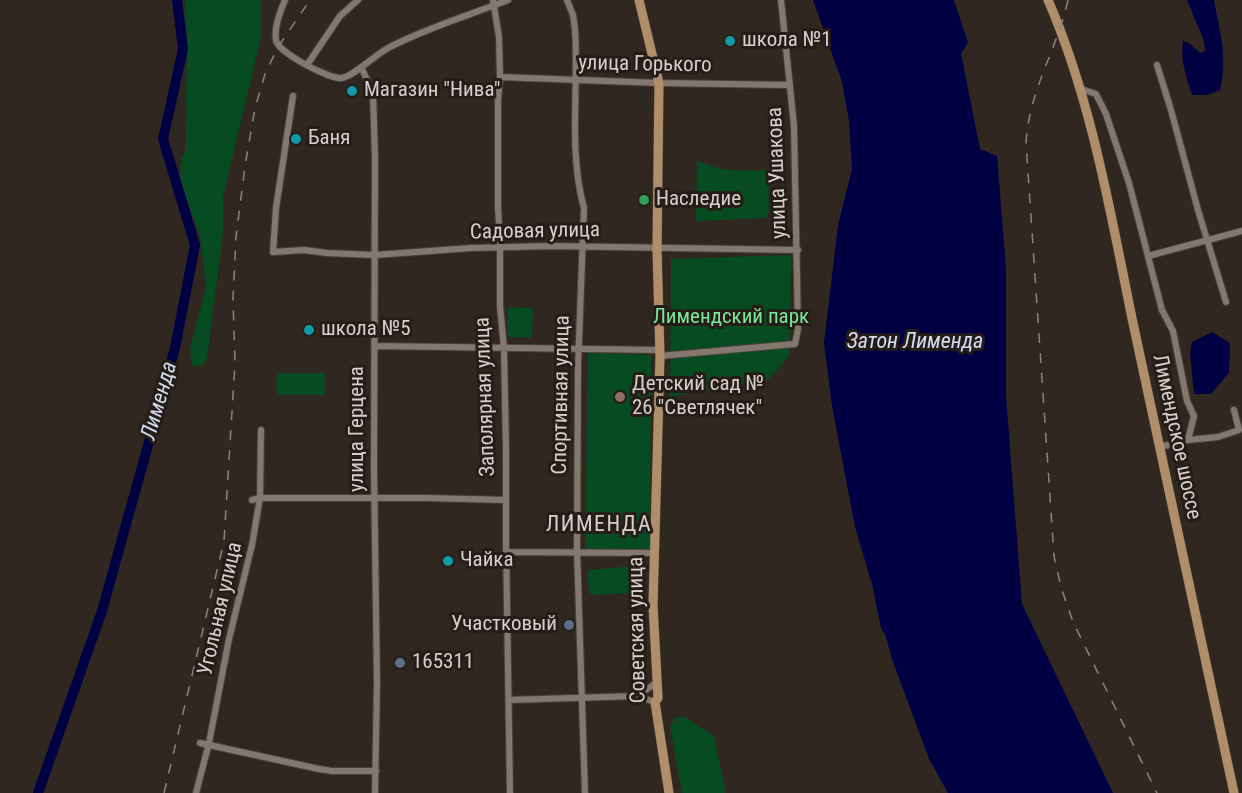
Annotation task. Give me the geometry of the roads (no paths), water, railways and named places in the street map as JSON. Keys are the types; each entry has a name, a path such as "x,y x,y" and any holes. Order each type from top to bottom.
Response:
{"main road":[{"name":"Советская улица","path":"639,0 659,83 657,249 660,353 653,605 656,702 669,793"},
{"name":"Лимендское шоссе","path":"1048,0 1081,89 1234,793"}],"street":[{"path":"285,0 276,26 278,47 307,65 337,78 348,75 373,56 392,46 494,3 508,0"},
{"path":"307,65 340,16 358,0"},
{"name":"Спортивная улица","path":"567,0 573,15 576,151 580,193 584,208 581,246 577,551 585,793"},
{"name":"улица Ушакова","path":"660,353 795,344 798,328 798,250 794,126 781,0"},
{"name":"Заполярная улица","path":"494,3 499,37 500,77 498,205 500,306 504,349 510,793"},
{"path":"1157,65 1206,241 1226,302"},
{"name":"улица Герцена","path":"361,67 373,92 375,793"},
{"name":"улица Горького","path":"500,77 790,85"},
{"name":"Лимендское шоссе","path":"1081,89 1096,94 1106,114 1128,183 1162,310 1173,331 1184,389 1194,416 1188,440"},
{"name":"Садовая улица","path":"293,96 276,208 273,252 304,250 375,255 500,247 581,246 798,250"},
{"path":"1148,256 1242,231"},
{"path":"375,346 579,348 660,353"},
{"path":"1160,447 1188,440 1218,437 1239,430 1234,410"},
{"name":"Угольная улица","path":"196,793 209,745 229,639 252,545 260,498 261,430"},
{"path":"252,500 260,498 428,498 506,500"},
{"path":"506,552 654,553"},
{"path":"637,696 656,683"},
{"path":"509,700 637,696 656,702"},
{"path":"200,743 332,771 376,771"}],"water":[{"name":"Затон Лименда","path":"813,0 954,0 968,43 961,53 980,149 997,156 1006,267 1006,396 1022,604 1113,793 948,793 929,759 881,628 872,584 855,527 832,406 824,343 838,225 852,169 849,121 842,82"},
{"path":"1187,0 1214,0 1222,45 1223,66 1220,90 1207,95 1192,95 1184,68 1183,41 1189,43 1200,53 1205,51 1204,41"},
{"path":"1212,332 1230,343 1229,373 1211,394 1194,394 1190,353 1192,342"}],"waterway":[{"name":"Лименда","path":"38,793 102,611 175,348 195,245 163,139 183,49 177,0"}],"railway":[{"path":"164,793 224,541 235,363 233,299 236,237 255,108 265,74 278,47 310,0"},
{"path":"1068,0 1032,105 1026,143 1054,556 1061,587 1073,622 1157,793"}],"place":[{"name":"школа №1","path":"730,41"},
{"name":"Магазин \"Нива\"","path":"352,91"},
{"name":"Баня","path":"296,139"},
{"name":"Наследие","path":"644,200"},
{"name":"школа №5","path":"309,330"},
{"name":"Детский сад № 26 \"Светлячек\"","path":"620,397"},
{"name":"Чайка","path":"448,561"},
{"name":"Участковый","path":"569,625"},
{"name":"165311","path":"400,663"}],"district":[{"name":"ЛИ́МЕНДА","path":"599,525"}],"park label":[{"name":"Лимендский парк","path":"731,318"}]}
